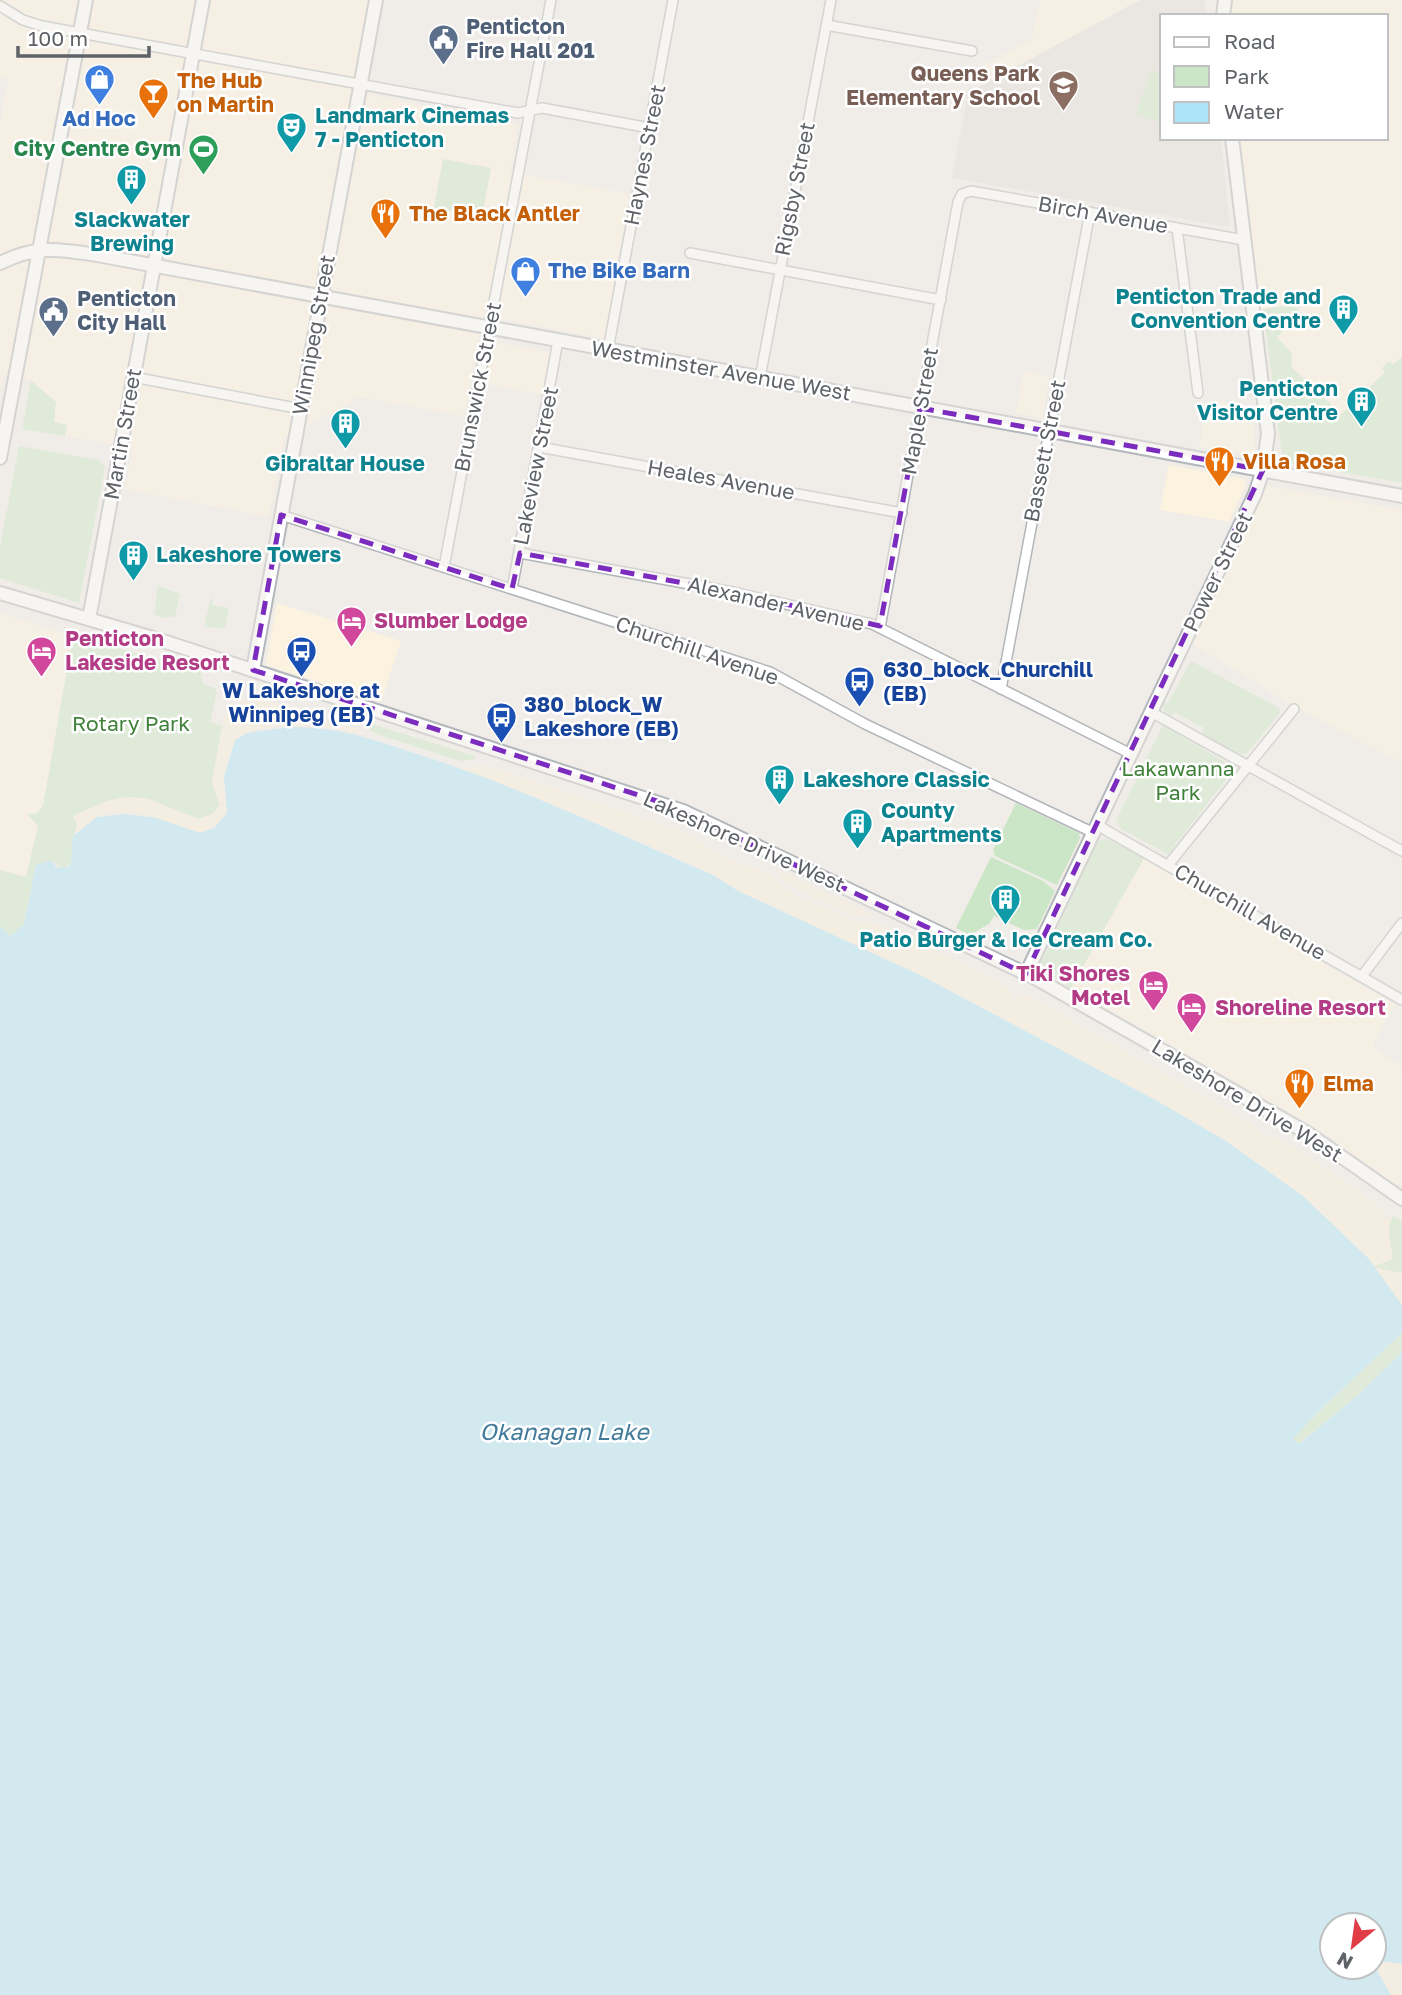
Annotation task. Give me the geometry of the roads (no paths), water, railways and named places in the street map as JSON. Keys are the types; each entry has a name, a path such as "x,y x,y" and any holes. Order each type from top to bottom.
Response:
{"street":[{"path":"0,458 86,0"},
{"name":"Martin Street","path":"89,619 203,0"},
{"name":"Winnipeg Street","path":"253,670 376,0"},
{"name":"Brunswick Street","path":"444,568 551,0"},
{"name":"Haynes Street","path":"608,351 673,0"},
{"name":"Rigsby Street","path":"760,378 831,0"},
{"path":"0,6 32,23 80,33 518,113 542,108 650,128"},
{"path":"826,25 972,51"},
{"name":"Power Street","path":"1026,974 1255,495 1263,470 1268,434 1232,140"},
{"name":"Birch Avenue","path":"962,194 971,191 1244,240"},
{"name":"Maple Street","path":"880,628 958,202 962,194"},
{"name":"Bassett Street","path":"1002,689 1090,212"},
{"path":"1177,228 1198,393"},
{"path":"5,261 40,249"},
{"name":"Westminster Avenue West","path":"40,249 62,250 154,266 1402,496"},
{"path":"690,253 941,300"},
{"path":"5,261 26,262 33,276"},
{"name":"Lakeview Street","path":"512,589 558,341"},
{"path":"133,377 301,409"},
{"name":"Heales Avenue","path":"540,447 902,513"},
{"name":"Churchill Avenue","path":"281,515 770,672 865,724 1168,864 1402,1000"},
{"name":"Alexander Avenue","path":"520,553 733,592 880,628 1131,754"},
{"name":"Lakeshore Drive West","path":"0,593 253,670 666,804 1026,974 1309,1134 1400,1196"},
{"path":"1168,864 1294,709"},
{"path":"1151,712 1402,851"},
{"path":"1362,976 1402,923"}],"water":[{"name":"Okanagan Lake","path":"308,727 374,740 497,782 713,875 738,891 922,976 1159,1102 1226,1141 1304,1197 1368,1258 1402,1305 1402,1333 1293,1439 1299,1444 1358,1395 1402,1352 1402,1964 1388,1962 1388,1911 1318,1911 1318,1981 1383,1981 1391,1995 0,1995 0,926 10,936 24,924 36,865 51,860 57,868 68,867 71,863 73,836 97,817 125,814 156,818 200,833 214,828 227,813 224,777 235,740 247,733"}],"place":[{"name":"Penticton Fire Hall 201","path":"443,66"},
{"name":"Ad Hoc","path":"99,106"},
{"name":"Queens Park Elementary School","path":"1063,113"},
{"name":"The Hub on Martin","path":"154,120"},
{"name":"Landmark Cinemas 7 - Penticton","path":"292,155"},
{"name":"City Centre Gym","path":"204,176"},
{"name":"Slackwater Brewing","path":"132,207"},
{"name":"The Black Antler","path":"386,241"},
{"name":"The Bike Barn","path":"525,298"},
{"name":"Penticton Trade and Convention Centre","path":"1344,336"},
{"name":"Penticton City Hall","path":"54,338"},
{"name":"Penticton Visitor Centre","path":"1361,428"},
{"name":"Gibraltar House","path":"345,451"},
{"name":"Villa Rosa","path":"1220,489"},
{"name":"Lakeshore Towers","path":"133,582"},
{"name":"Slumber Lodge","path":"351,648"},
{"name":"Penticton Lakeside Resort","path":"42,678"},
{"name":"W Lakeshore at Winnipeg (EB)","path":"301,678"},
{"name":"630_block_Churchill (EB)","path":"860,709"},
{"name":"380_block_W Lakeshore (EB)","path":"501,744"},
{"name":"Lakeshore Classic","path":"780,807"},
{"name":"County Apartments","path":"858,850"},
{"name":"Patio Burger & Ice Cream Co.","path":"1006,927"},
{"name":"Tiki Shores Motel","path":"1153,1013"},
{"name":"Shoreline Resort","path":"1192,1035"},
{"name":"Elma","path":"1300,1111"}],"park label":[{"name":"Rotary Park","path":"131,724"},
{"name":"Lakawanna Park","path":"1178,781"}]}
